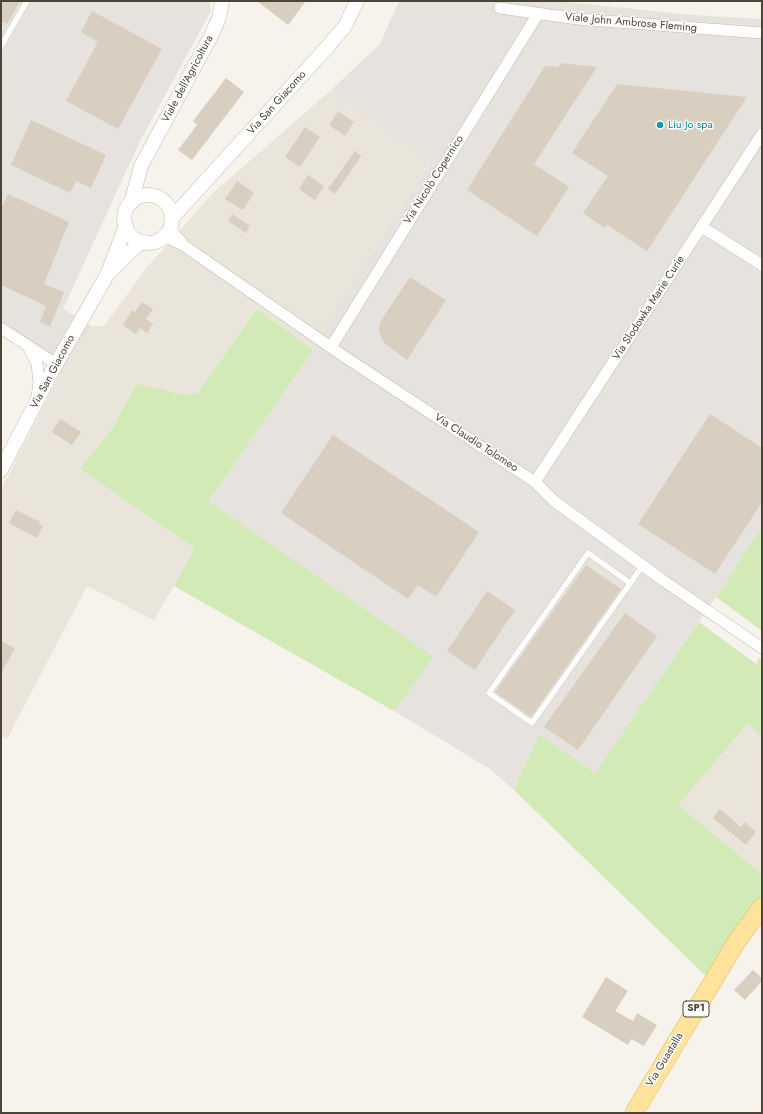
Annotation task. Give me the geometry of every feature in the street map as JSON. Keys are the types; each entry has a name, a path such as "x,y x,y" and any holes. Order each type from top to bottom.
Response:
{"main road":[{"name":"Via Guastalla","path":"634,1113 737,941 762,907"}],"street":[{"name":"Viale dell'Agricoltura","path":"131,203 141,166 211,36 219,18 222,1"},
{"name":"Via San Giacomo","path":"171,221 330,44 347,22 357,1"},
{"name":"Viale John Ambrose Fleming","path":"500,8 538,14 682,28 762,33"},
{"name":"Via Nicolò Copernico","path":"331,347 538,14"},
{"name":"Via Slodowka Marie Curie","path":"535,482 762,134"},
{"name":"Viale dell'Agricoltura","path":"147,155 145,170 146,185 160,199"},
{"path":"160,199 170,210 171,221 164,236 154,242 144,242 133,237 126,226 124,216 131,203 142,196 160,199 171,203 189,200"},
{"name":"Via Claudio Tolomeo","path":"171,221 172,231 183,245"},
{"name":"Via San Giacomo","path":"1,470 56,364 107,275 126,226"},
{"path":"702,227 762,266"},
{"name":"Via Claudio Tolomeo","path":"164,236 183,245 331,347 535,482 554,501 762,648"},
{"name":"Via San Giacomo","path":"107,275 136,246 144,242"},
{"path":"1,328 56,364"},
{"path":"26,344 32,351 37,364 39,382 37,402"}],"lane":[{"path":"1,46 27,1"},
{"path":"630,583 588,553 489,693 532,723 643,565"}],"shaded area":[{"path":"1,1 210,1 211,11 140,141 63,309 92,326 61,372 1,336"},
{"path":"399,1 556,1 693,15 762,19 762,527 699,622 595,773 539,734 514,790 490,769 394,711 432,657 209,501 313,350 331,315 430,162 330,91 380,44"},
{"path":"330,91 430,161 331,315 313,350 257,309 197,394 181,394 137,385 113,427 80,469 196,548 154,620 87,586 7,739 1,736 1,490 61,372 92,326 104,326 148,266 215,191"},
{"path":"748,722 762,738 762,874 677,805"}],"green space":[{"path":"257,309 313,350 209,501 433,657 394,711 174,586 195,548 80,469 113,427 137,384 181,394 197,394"},
{"path":"762,527 762,631 716,597"},
{"path":"699,622 756,664 759,658 762,660 762,738 748,723 678,805 762,874 762,902 711,981 514,790 539,734 595,773"}],"building":[{"path":"1,1 20,1 7,24 1,21"},
{"path":"257,1 306,1 288,25"},
{"path":"92,11 162,49 118,129 66,101 98,42 81,32"},
{"path":"560,63 597,67 534,164 569,187 537,236 467,190 545,66 559,67"},
{"path":"226,78 244,92 192,160 178,150 197,125 193,121"},
{"name":"Liu Jo spa","path":"617,84 747,97 647,251 607,225 605,228 583,213 608,176 572,153"},
{"path":"338,111 354,122 345,136 329,125"},
{"path":"31,120 106,155 91,188 76,181 70,193 11,165"},
{"path":"305,127 320,137 300,167 285,157"},
{"path":"355,151 361,156 335,194 328,189"},
{"path":"308,175 324,186 315,200 299,189"},
{"path":"237,181 254,193 243,210 225,199"},
{"path":"8,194 69,222 44,284 64,292 50,327 40,322 46,306 1,285 1,209"},
{"path":"232,214 250,226 246,233 228,221"},
{"path":"410,277 446,300 407,360 384,343 379,332 380,322"},
{"path":"142,302 153,309 146,319 153,324 147,333 140,328 136,334 123,325 132,310 135,312"},
{"path":"710,414 762,448 762,502 715,574 638,524"},
{"path":"60,419 81,432 72,445 52,432"},
{"path":"333,435 479,532 436,597 418,585 408,599 281,513"},
{"path":"16,510 40,522 39,524 43,526 37,538 9,523"},
{"path":"586,565 621,589 531,717 495,692"},
{"path":"487,591 515,610 475,670 447,651"},
{"path":"625,613 657,636 578,750 544,727"},
{"path":"1,641 15,648 1,673"},
{"path":"720,809 741,827 745,822 756,832 746,845 713,818"},
{"path":"753,970 762,978 762,981 745,1000 734,990"},
{"path":"606,977 628,991 615,1011 633,1021 637,1013 657,1025 644,1046 631,1039 628,1045 582,1017"}],"place":[{"name":"Liu Jo spa","path":"660,125"}]}
